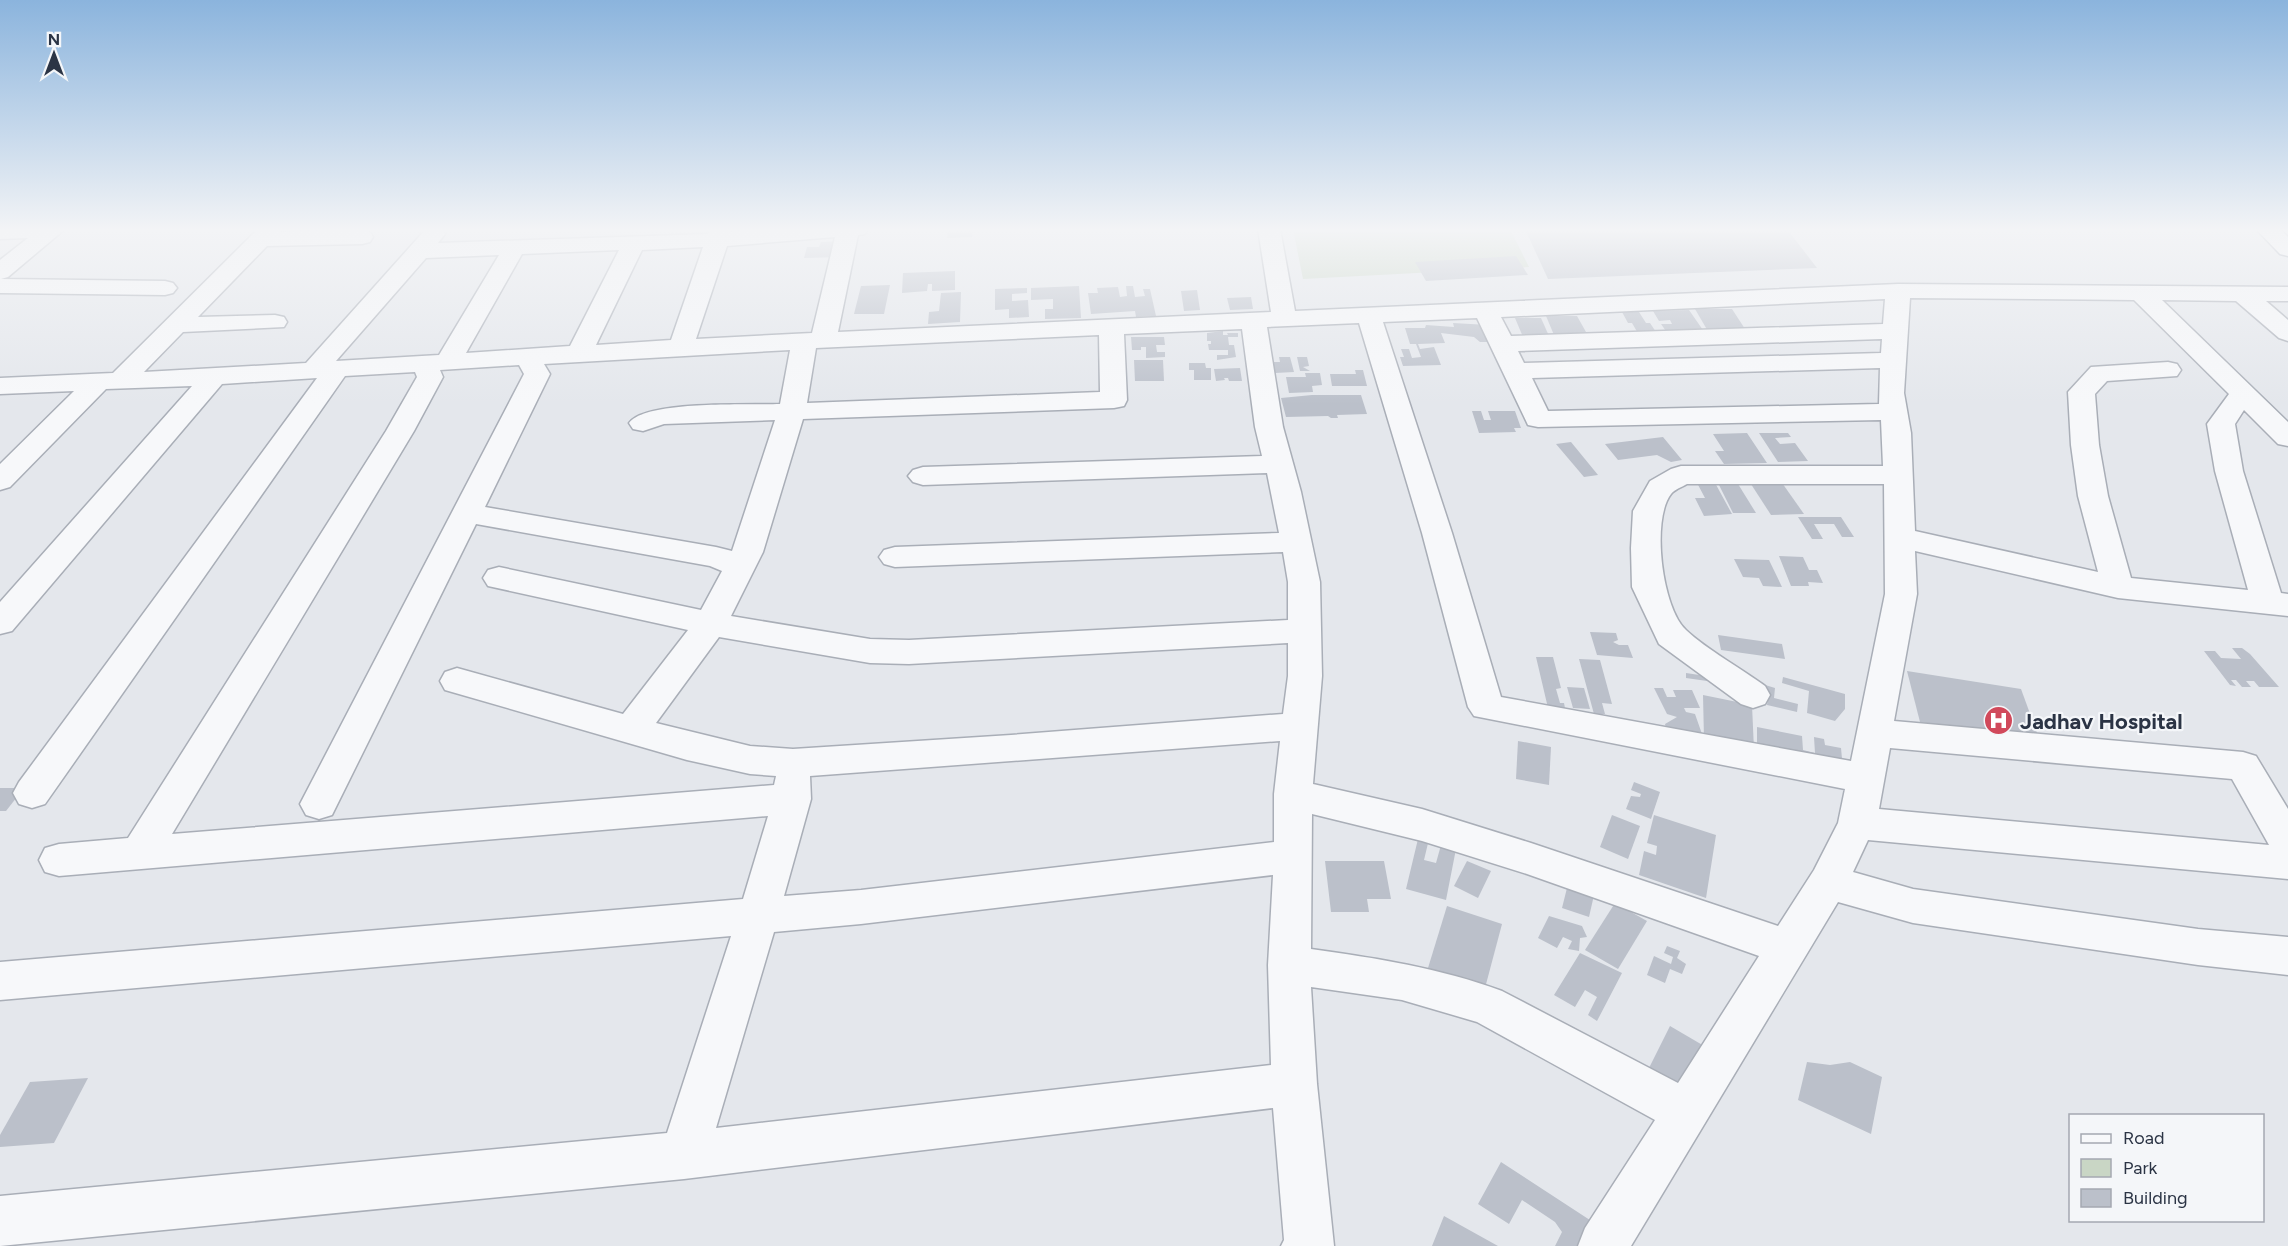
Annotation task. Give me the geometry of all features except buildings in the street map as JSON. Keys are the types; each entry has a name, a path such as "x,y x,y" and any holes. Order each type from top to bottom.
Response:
{"street":[{"path":"95,287 165,288"},
{"path":"0,481 108,382 175,325 213,287"},
{"path":"32,793 326,370 391,287"},
{"path":"140,853 400,431 437,363 487,287"},
{"path":"578,355 612,287"},
{"path":"681,347 701,287"},
{"path":"631,730 711,624 747,552 832,287"},
{"path":"1268,287 1269,427 1304,582 1305,676 1293,794 1289,965 1294,1084 1309,1245 1306,1246"},
{"path":"1603,1246 1828,882 1857,823 1901,594 1898,475 1891,393 1898,291"},
{"path":"0,386 326,370 681,347 1898,291 2288,294"},
{"path":"2140,292 2288,438"},
{"path":"2243,294 2288,333"},
{"path":"1486,311 1538,419 1893,412"},
{"path":"1369,316 1437,534 1486,706 1865,778"},
{"path":"175,325 275,322"},
{"path":"643,423 660,416 1114,400 1111,326"},
{"path":"1502,344 1894,345"},
{"path":"1515,372 1894,345"},
{"path":"319,804 537,374 528,358"},
{"path":"2118,587 2093,496 2085,445 2081,392 2100,373 2168,370"},
{"path":"0,623 214,376"},
{"path":"1899,537 2118,587 2278,605 2229,471 2221,424 2243,393"},
{"path":"923,476 1279,464"},
{"path":"1753,695 1671,636 1648,587 1646,548 1648,511 1660,487 1681,475 1898,475"},
{"path":"467,513 716,557 740,566"},
{"path":"896,557 1296,542"},
{"path":"499,578 711,624 870,651 909,652 1304,632"},
{"path":"457,681 687,746 750,760 793,781"},
{"path":"58,860 140,853 793,781 1011,749 1300,726"},
{"path":"1874,733 2243,766 2288,843"},
{"path":"684,1155 758,915 793,781"},
{"path":"1293,794 1432,828 1531,859 1788,948"},
{"path":"1857,823 2288,863"},
{"path":"0,981 861,907 1293,856"},
{"path":"1828,882 1913,906 2198,947 2288,956"},
{"path":"1289,965 1402,981 1487,1005 1686,1112"},
{"path":"0,1221 684,1155 1294,1084"}],"place":[{"name":"Jadhav Hospital","path":"1999,721"}]}
